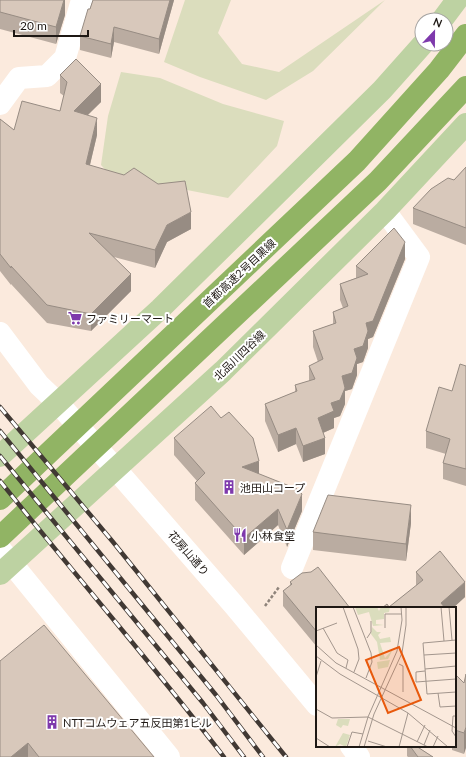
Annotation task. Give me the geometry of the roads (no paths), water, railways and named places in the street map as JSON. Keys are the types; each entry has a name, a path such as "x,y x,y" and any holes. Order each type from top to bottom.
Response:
{"highway":[{"name":"首都高速2号目黒線","path":"0,499 357,161 439,70 466,36"},
{"path":"0,537 378,181 466,87"}],"main road":[{"path":"448,12 457,0"},
{"path":"0,456 160,309 371,101 416,52"},
{"name":"北品川四谷線","path":"4,562 115,470 223,371 386,211 466,124"}],"street":[{"path":"0,104 19,78 47,76 66,58 82,0"},
{"path":"292,568 419,258 386,211"},
{"name":"花房山通り","path":"0,333 39,384 251,626 316,704"},
{"path":"4,562 169,757"},
{"path":"352,747 358,757"}],"railway":[{"path":"0,407 113,542 286,757"},
{"path":"0,431 216,695 263,757"},
{"path":"0,456 203,703 244,757"},
{"path":"0,481 169,687 224,757"}],"place":[{"name":"ファミリーマート","path":"75,318"},
{"name":"池田山コープ","path":"229,487"},
{"name":"小林食堂","path":"240,535"},
{"name":"NTTコムウェア五反田第1ビル","path":"52,722"}]}
